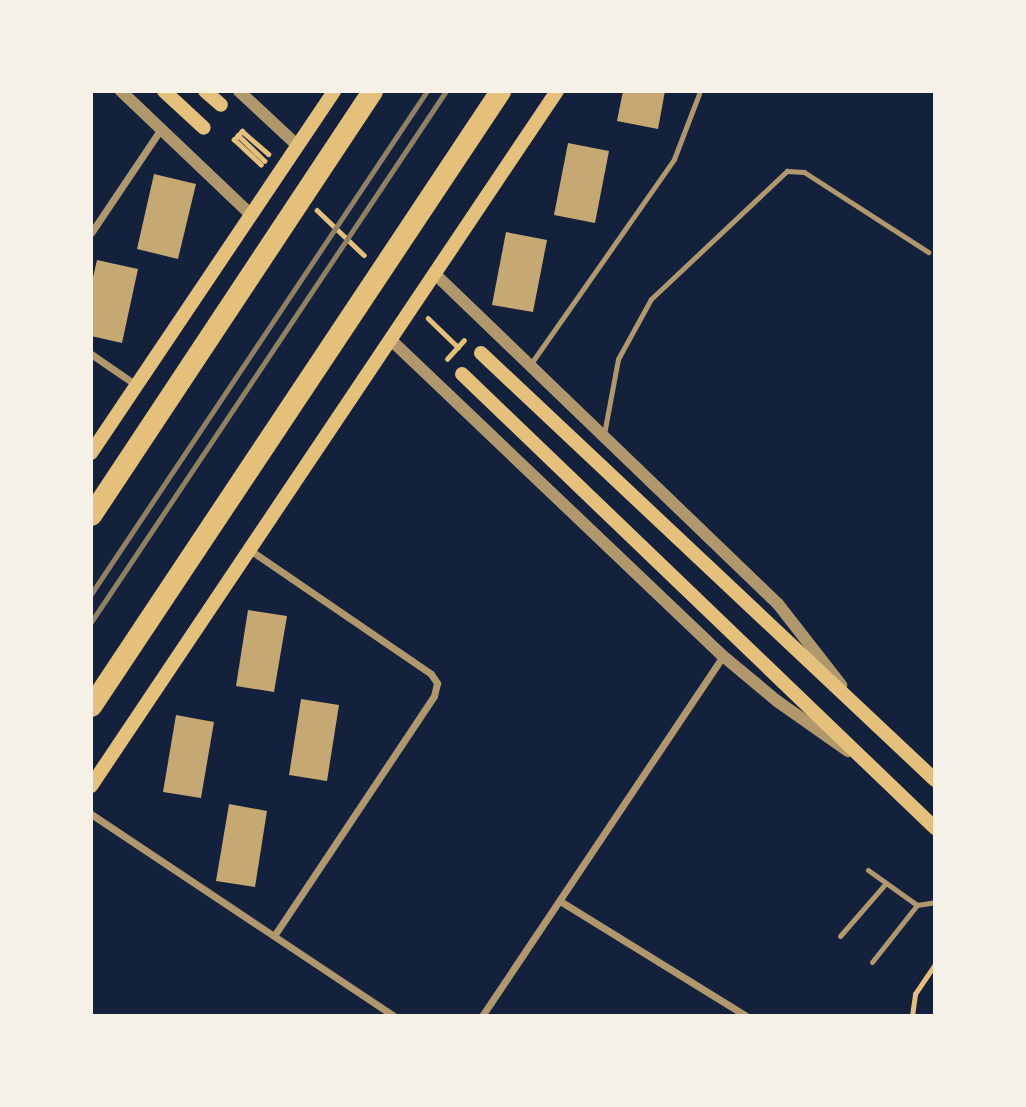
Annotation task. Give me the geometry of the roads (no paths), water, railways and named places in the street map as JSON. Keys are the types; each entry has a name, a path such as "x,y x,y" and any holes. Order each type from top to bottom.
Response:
{"highway":[{"path":"91,515 372,91"},
{"path":"91,706 500,91"}],"main road":[{"path":"164,91 204,128"},
{"path":"205,91 220,105"},
{"path":"91,453 334,91"},
{"path":"91,786 557,91"},
{"path":"481,353 935,780"},
{"path":"462,374 935,828"}],"street":[{"path":"121,91 251,215"},
{"path":"239,91 297,145"},
{"path":"91,233 161,129"},
{"path":"435,274 778,604 851,700"},
{"path":"391,340 723,656 778,701 866,762"},
{"path":"91,355 137,385"},
{"path":"250,550 431,674 437,683 434,696 274,936"},
{"path":"482,1016 723,656"},
{"path":"91,814 394,1016"},
{"path":"560,901 747,1016"}],"lane":[{"path":"530,365 674,159 699,94"},
{"path":"603,436 618,359 651,299 787,171 804,172 928,252"},
{"path":"868,870 917,905"},
{"path":"840,936 886,883"},
{"path":"872,962 917,905 935,902"}],"railway":[{"path":"91,594 427,91"},
{"path":"91,622 446,91"}]}
